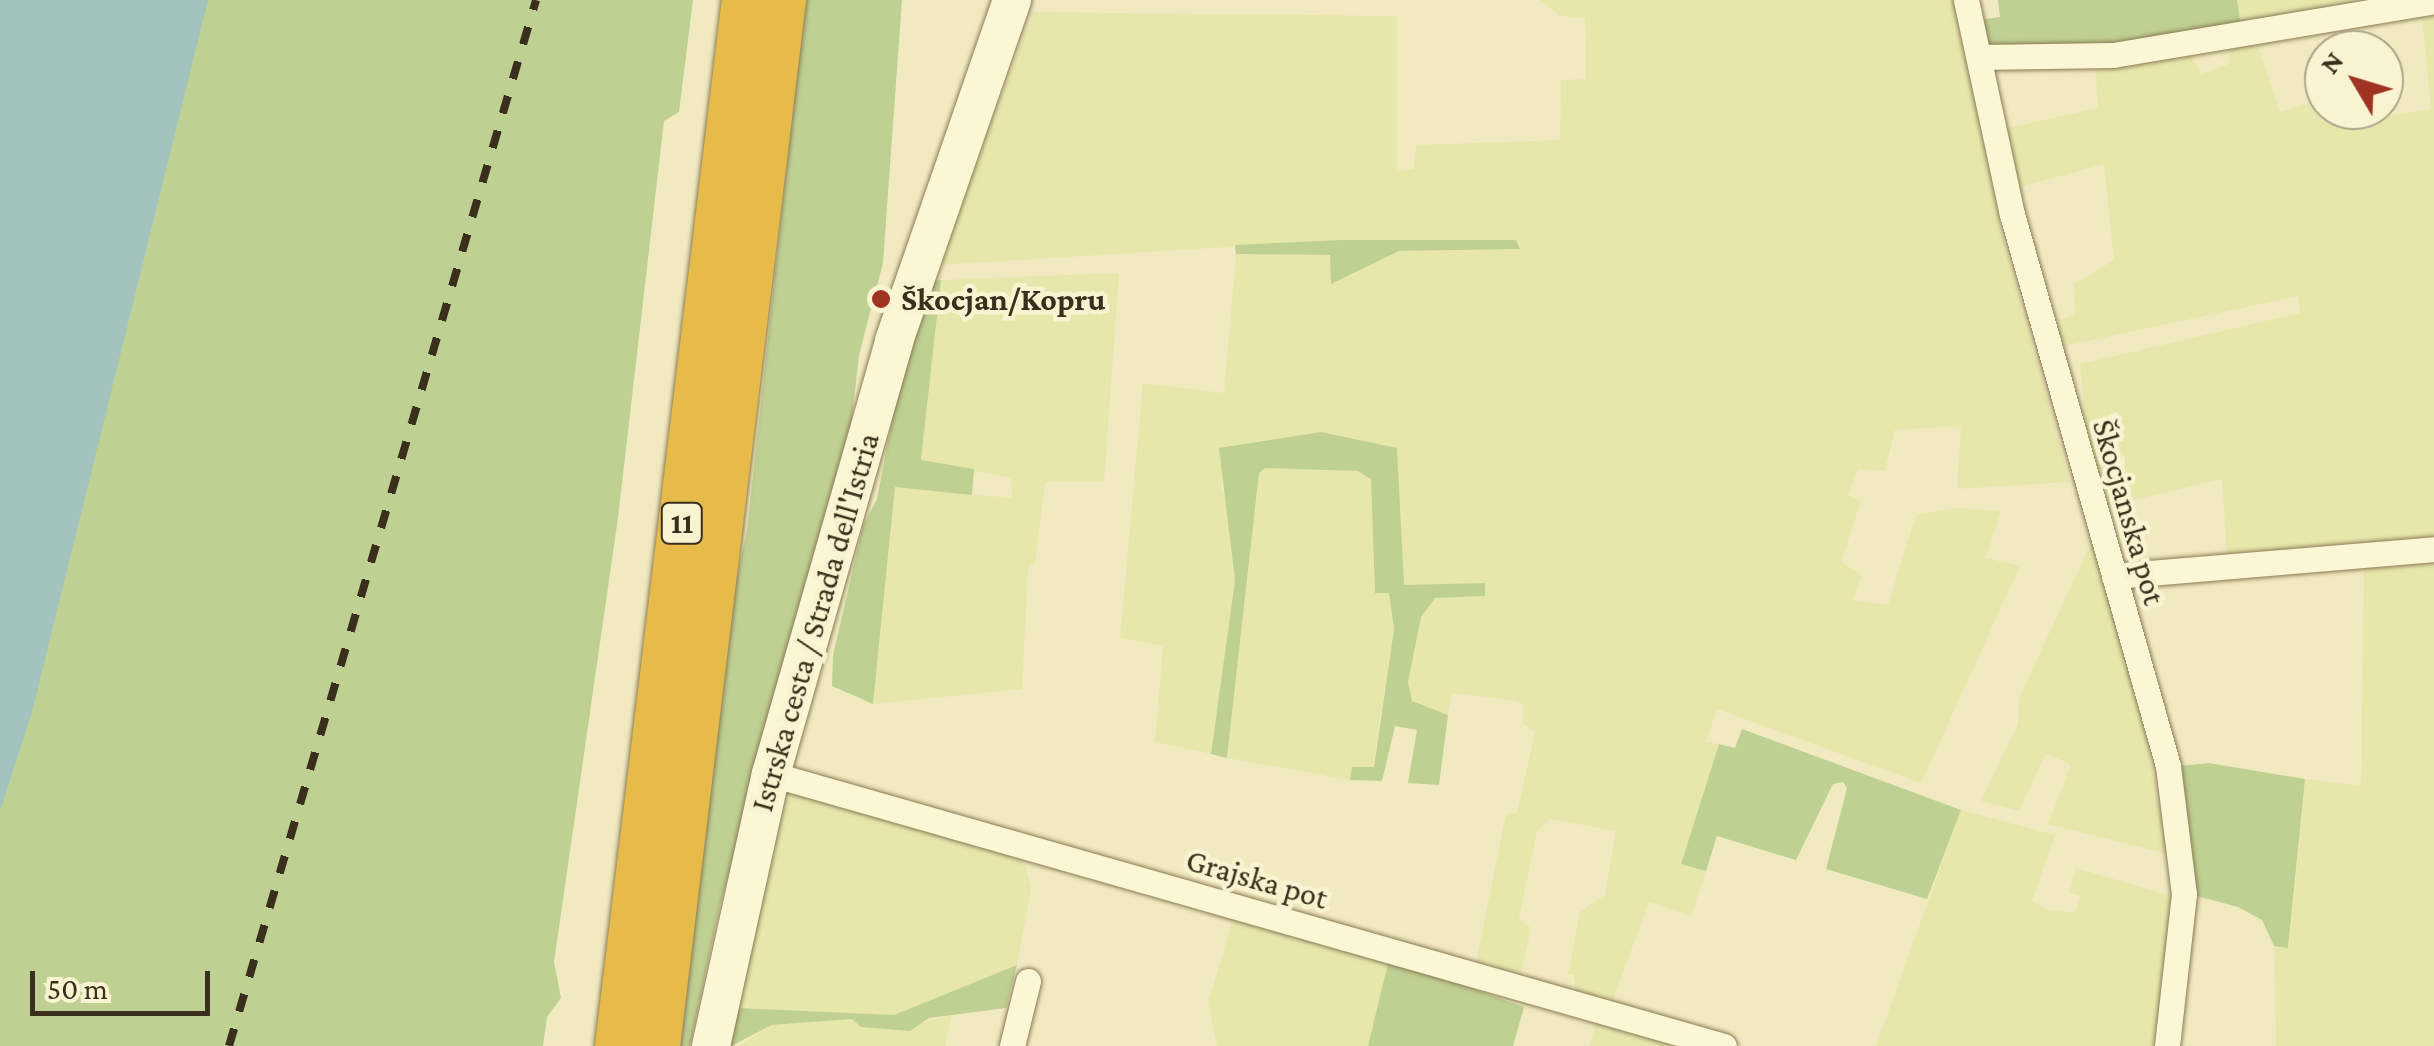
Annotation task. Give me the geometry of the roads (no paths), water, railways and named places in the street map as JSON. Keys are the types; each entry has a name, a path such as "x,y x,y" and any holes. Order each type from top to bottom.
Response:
{"highway":[{"name":"11","path":"619,1046 746,0"},
{"name":"11","path":"656,1046 782,0"}],"street":[{"name":"Istrska cesta / Strada dell'Istria","path":"711,1046 771,774 939,203 1012,0"},
{"name":"Škocjanska pot","path":"1966,0 2012,214 2114,576 2180,832 2184,894 2167,1046"},
{"path":"1980,57 2113,55 2434,1"},
{"path":"2114,576 2434,549"},
{"name":"Grajska pot","path":"771,774 1724,1046"},
{"path":"1012,1046 1028,981"}],"water":[{"path":"0,0 208,0 32,712 0,811"}],"railway":[{"path":"229,1046 536,0"}],"place":[{"name":"Škocjan/Kopru","path":"881,299"}]}
